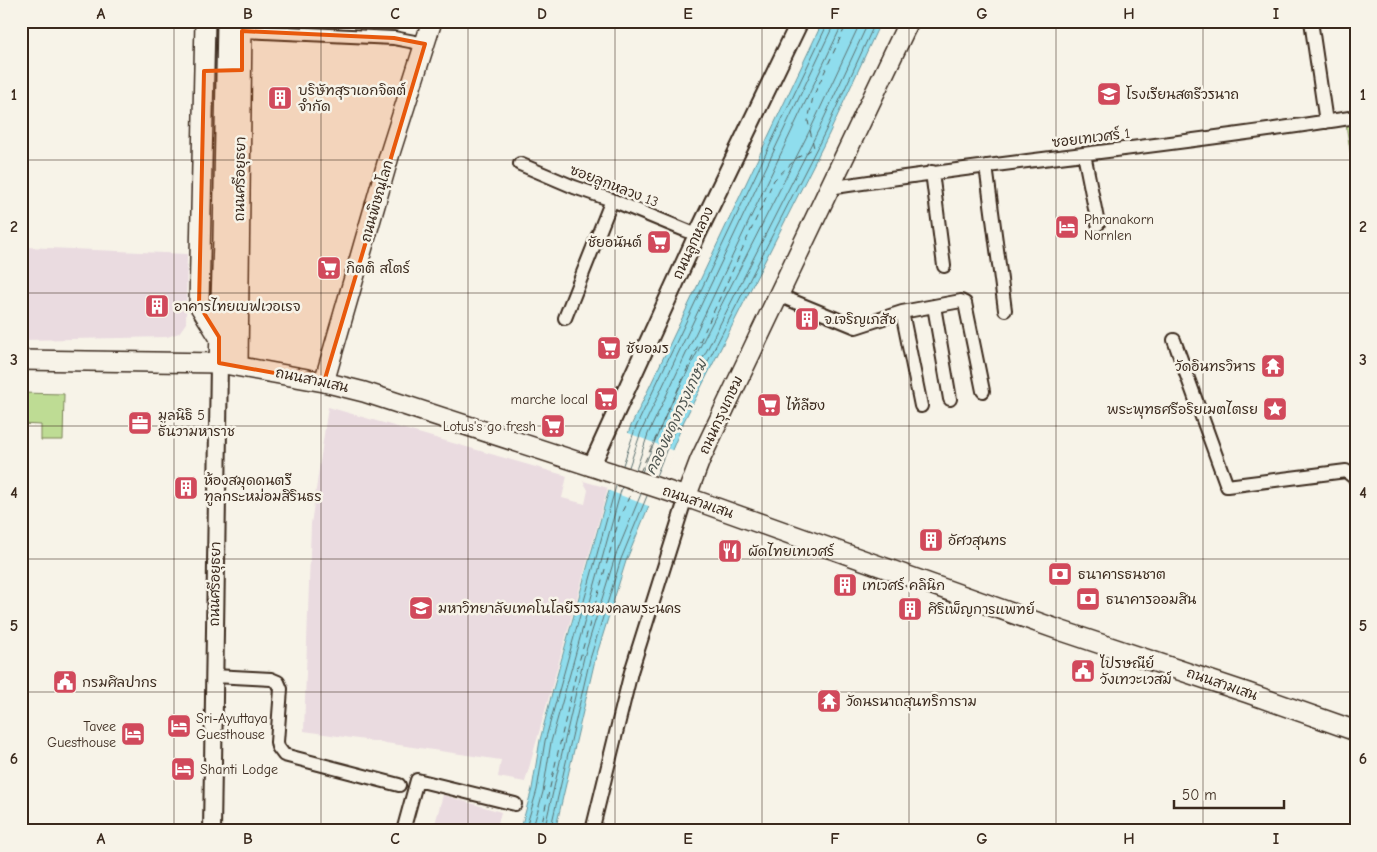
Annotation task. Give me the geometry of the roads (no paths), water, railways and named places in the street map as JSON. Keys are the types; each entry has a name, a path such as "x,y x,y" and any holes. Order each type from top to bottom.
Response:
{"main road":[{"path":"205,21 199,305 219,336"},
{"name":"ถนนพิษณุโลก","path":"324,382 392,147 432,21"},
{"name":"ถนนกรุงเกษม","path":"678,495 700,460 908,21"},
{"name":"ถนนศรีอยุธยา","path":"233,102 226,70 237,25"},
{"name":"ถนนศรีอยุธยา","path":"237,25 233,102 232,196 238,366"},
{"path":"204,71 226,70"},
{"name":"ถนนศรีอยุธยา","path":"219,364 219,336 232,196"},
{"name":"ถนนสามเสน","path":"21,360 219,364 324,382 364,392 678,495 1062,631 1356,731"}],"street":[{"name":"ถนนลูกหลวง","path":"598,469 697,235 800,21"},
{"path":"1311,21 1326,122"},
{"path":"237,25 394,38 425,44"},
{"name":"ซอยเทเวศร์ 1","path":"829,188 932,172 1084,154 1356,117"},
{"path":"1084,154 1098,224"},
{"name":"ซอยลูกหลวง 13","path":"520,164 697,235"},
{"path":"986,166 1006,310"},
{"path":"932,172 944,266"},
{"path":"565,318 612,200"},
{"path":"778,295 856,327 902,312 961,301 965,303 983,391"},
{"path":"934,306 950,399"},
{"path":"902,312 920,406"},
{"path":"1174,340 1227,486 1346,472 1356,478"},
{"name":"ถนนศรีอยุธยา","path":"212,831 219,364"},
{"name":"ถนนกรุงเกษม","path":"592,831 631,672 678,495"},
{"path":"214,676 271,679 278,682 281,689 276,742 284,754 398,785"},
{"path":"403,831 417,780 515,804"}],"water":[{"name":"คลองผดุงกรุงเกษม","path":"823,21 881,21 829,134 684,421 626,561 595,660 555,831 520,831 532,789 540,740 551,697 606,500 630,428"}],"place":[{"name":"โรงเรียนสตรีวรนาถ","path":"1109,94"},
{"name":"บริษัทสุราเอกจิตต์ จำกัด","path":"280,98"},
{"name":"Phranakorn Nornlen","path":"1067,227"},
{"name":"ชัยอนันต์","path":"659,242"},
{"name":"กิตติ สโตร์","path":"329,268"},
{"name":"อาคารไทยเบฟเวอเรจ","path":"157,306"},
{"name":"จ.เจริญเภสัช","path":"807,319"},
{"name":"ชัยอมร","path":"609,348"},
{"name":"วัดอินทรวิหาร","path":"1273,366"},
{"name":"marche local","path":"606,399"},
{"name":"ไท้ลีฮง","path":"769,405"},
{"name":"พระพุทธศรีอริยเมตไตรย","path":"1275,409"},
{"name":"มูลนิธิ 5 ธันวามหาราช","path":"140,423"},
{"name":"Lotus's go fresh","path":"553,426"},
{"name":"ห้องสมุดดนตรี ทูลกระหม่อมสิรินธร","path":"186,488"},
{"name":"อัศวสุนทร","path":"931,540"},
{"name":"ผัดไทยเทเวศร์","path":"730,551"},
{"name":"ธนาคารธนชาต","path":"1060,574"},
{"name":"เทเวศร์ คลินิก","path":"845,585"},
{"name":"ธนาคารออมสิน","path":"1088,599"},
{"name":"มหาวิทยาลัยเทคโนโลยีราชมงคลพระนคร","path":"421,608"},
{"name":"ศิริเพ็ญการแพทย์","path":"910,609"},
{"name":"ไปรษณีย์ วังเทวะเวสม์","path":"1083,671"},
{"name":"กรมศิลปากร","path":"65,682"},
{"name":"วัดนรนาถสุนทริการาม","path":"829,701"},
{"name":"Sri-Ayuttaya Guesthouse","path":"179,726"},
{"name":"Tavee Guesthouse","path":"133,734"},
{"name":"Shanti Lodge","path":"183,769"}]}
